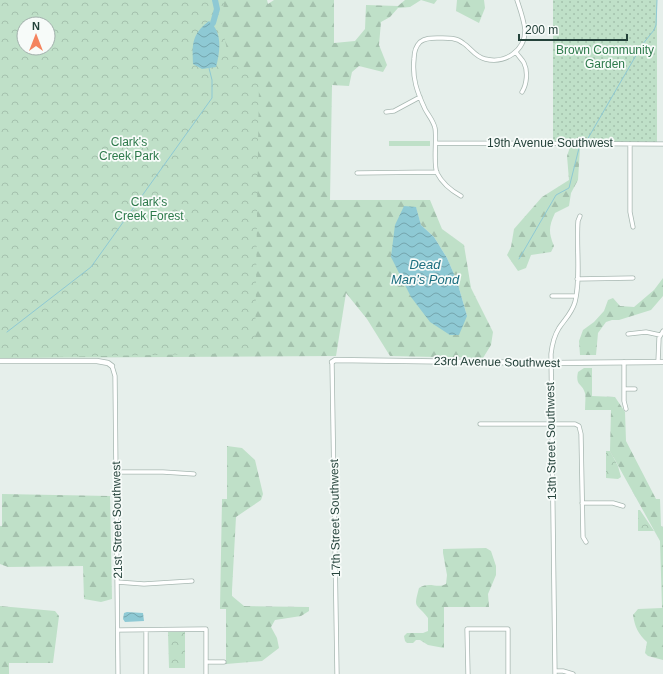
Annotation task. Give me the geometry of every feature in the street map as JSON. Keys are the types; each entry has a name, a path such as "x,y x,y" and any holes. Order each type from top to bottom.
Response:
{"street":[{"path":"461,196 449,188 436,172 434,123 414,83 413,68 415,50 417,45 422,41 432,38 453,38 463,42 477,56 490,60 502,60 516,52 522,42 525,30 518,0"},
{"path":"516,52 524,63 526,69 525,85 522,92"},
{"path":"386,112 394,111 420,97"},
{"name":"19th Avenue Southwest","path":"436,143 663,144"},
{"path":"630,144 630,212 633,227"},
{"path":"357,173 436,172"},
{"name":"13th Street Southwest","path":"555,673 550,363 554,339 560,326 572,312 576,296 577,227 580,216"},
{"path":"577,278 632,278"},
{"path":"552,296 576,296"},
{"path":"661,362 660,335 663,331"},
{"path":"628,334 646,332 660,335"},
{"name":"23rd Avenue Southwest","path":"332,362 335,360 550,363 661,362"},
{"path":"0,361 97,361 108,363 112,366"},
{"name":"17th Street Southwest","path":"332,362 337,674"},
{"path":"624,362 624,404 626,409"},
{"name":"21st Street Southwest","path":"112,366 115,376 118,674"},
{"path":"624,389 635,389"},
{"path":"480,424 575,424 580,428 583,537 586,542"},
{"path":"116,472 133,471 194,474"},
{"path":"582,503 613,503 623,506"},
{"path":"117,582 144,584 192,581"},
{"path":"118,630 206,629 206,674"},
{"path":"468,674 467,629 508,629 508,674"},
{"path":"146,630 146,674"},
{"path":"206,662 224,662"},
{"path":"555,673 563,671 573,674"}],"green space":[{"name":"Clark's Creek Park","path":"0,0 267,0 268,4 274,0 334,0 334,43 355,41 365,29 366,5 398,6 405,0 421,0 410,7 398,8 390,17 381,22 379,45 387,65 383,72 359,66 352,72 349,86 332,85 330,200 430,200 442,229 464,245 471,288 493,332 491,345 483,358 390,356 367,319 346,293 336,356 0,358","holes":["416,208 421,225 434,237 447,258 457,281 467,316 395,225"]},
{"name":"Clark's Creek Park","path":"0,0 224,0 222,24 229,61 259,82 255,353 0,358"},
{"path":"421,0 437,0 434,4"},
{"path":"457,0 484,0 485,8 479,23 456,11"},
{"name":"Brown Community Garden","path":"553,0 657,0 657,144 553,143"},
{"path":"389,141 430,141 430,146 389,146"},
{"path":"570,147 580,148 578,180 571,193 569,206 555,213 551,222 550,233 554,246 551,252 531,255 526,268 518,271 507,255 511,247 514,229 542,197 569,180 567,156"},
{"path":"663,278 663,296 651,310 619,320 606,322 598,333 596,355 580,355 579,341 583,330 594,322 604,311 608,300 613,298 620,306 634,307 654,290"},
{"path":"584,368 592,368 592,396 615,397 625,412 626,441 656,499 660,499 661,526 663,527 663,660 648,656 645,653 647,642 637,630 633,615 638,609 662,608 660,541 610,451 611,410 585,410 585,393 577,380 578,372"},
{"path":"227,446 242,448 255,460 263,494 261,500 236,517 232,596 244,606 309,607 309,611 301,616 275,620 271,627 277,638 279,648 262,661 226,664 226,609 220,609 222,499 227,499"},
{"path":"606,451 610,451 618,466 621,477 618,479 606,478"},
{"path":"2,494 110,496 112,599 101,602 84,599 83,566 8,567 0,564"},
{"path":"638,510 640,510 654,531 638,531"},
{"path":"486,548 491,551 496,566 496,575 488,594 489,607 444,607 444,648 428,645 420,640 416,640 413,643 407,643 404,636 407,633 423,633 428,631 428,618 416,603 419,588 427,585 440,586 446,584 447,575 443,549"},
{"path":"0,606 55,611 59,616 53,663 9,663 9,674 0,674"},
{"path":"168,632 185,632 185,668 169,668"}],"water":[{"path":"209,21 217,31 219,55 216,67 202,69 193,64 193,45 199,30"},
{"name":"Dead Man's Pond","path":"404,206 416,207 421,225 434,237 447,258 457,281 467,316 459,335 450,335 430,322 411,297 391,257 395,225"},
{"path":"124,613 143,613 144,621 125,622 123,619"}],"waterway":[{"path":"213,23 217,9 215,0"},
{"path":"587,140 642,45 654,30 656,25 657,0"},
{"path":"7,332 91,267 212,98 212,80 209,68"},
{"path":"519,259 556,195 569,188 579,148"}],"park label":[{"name":"Clark's Creek Forest","path":"149,209"}]}
